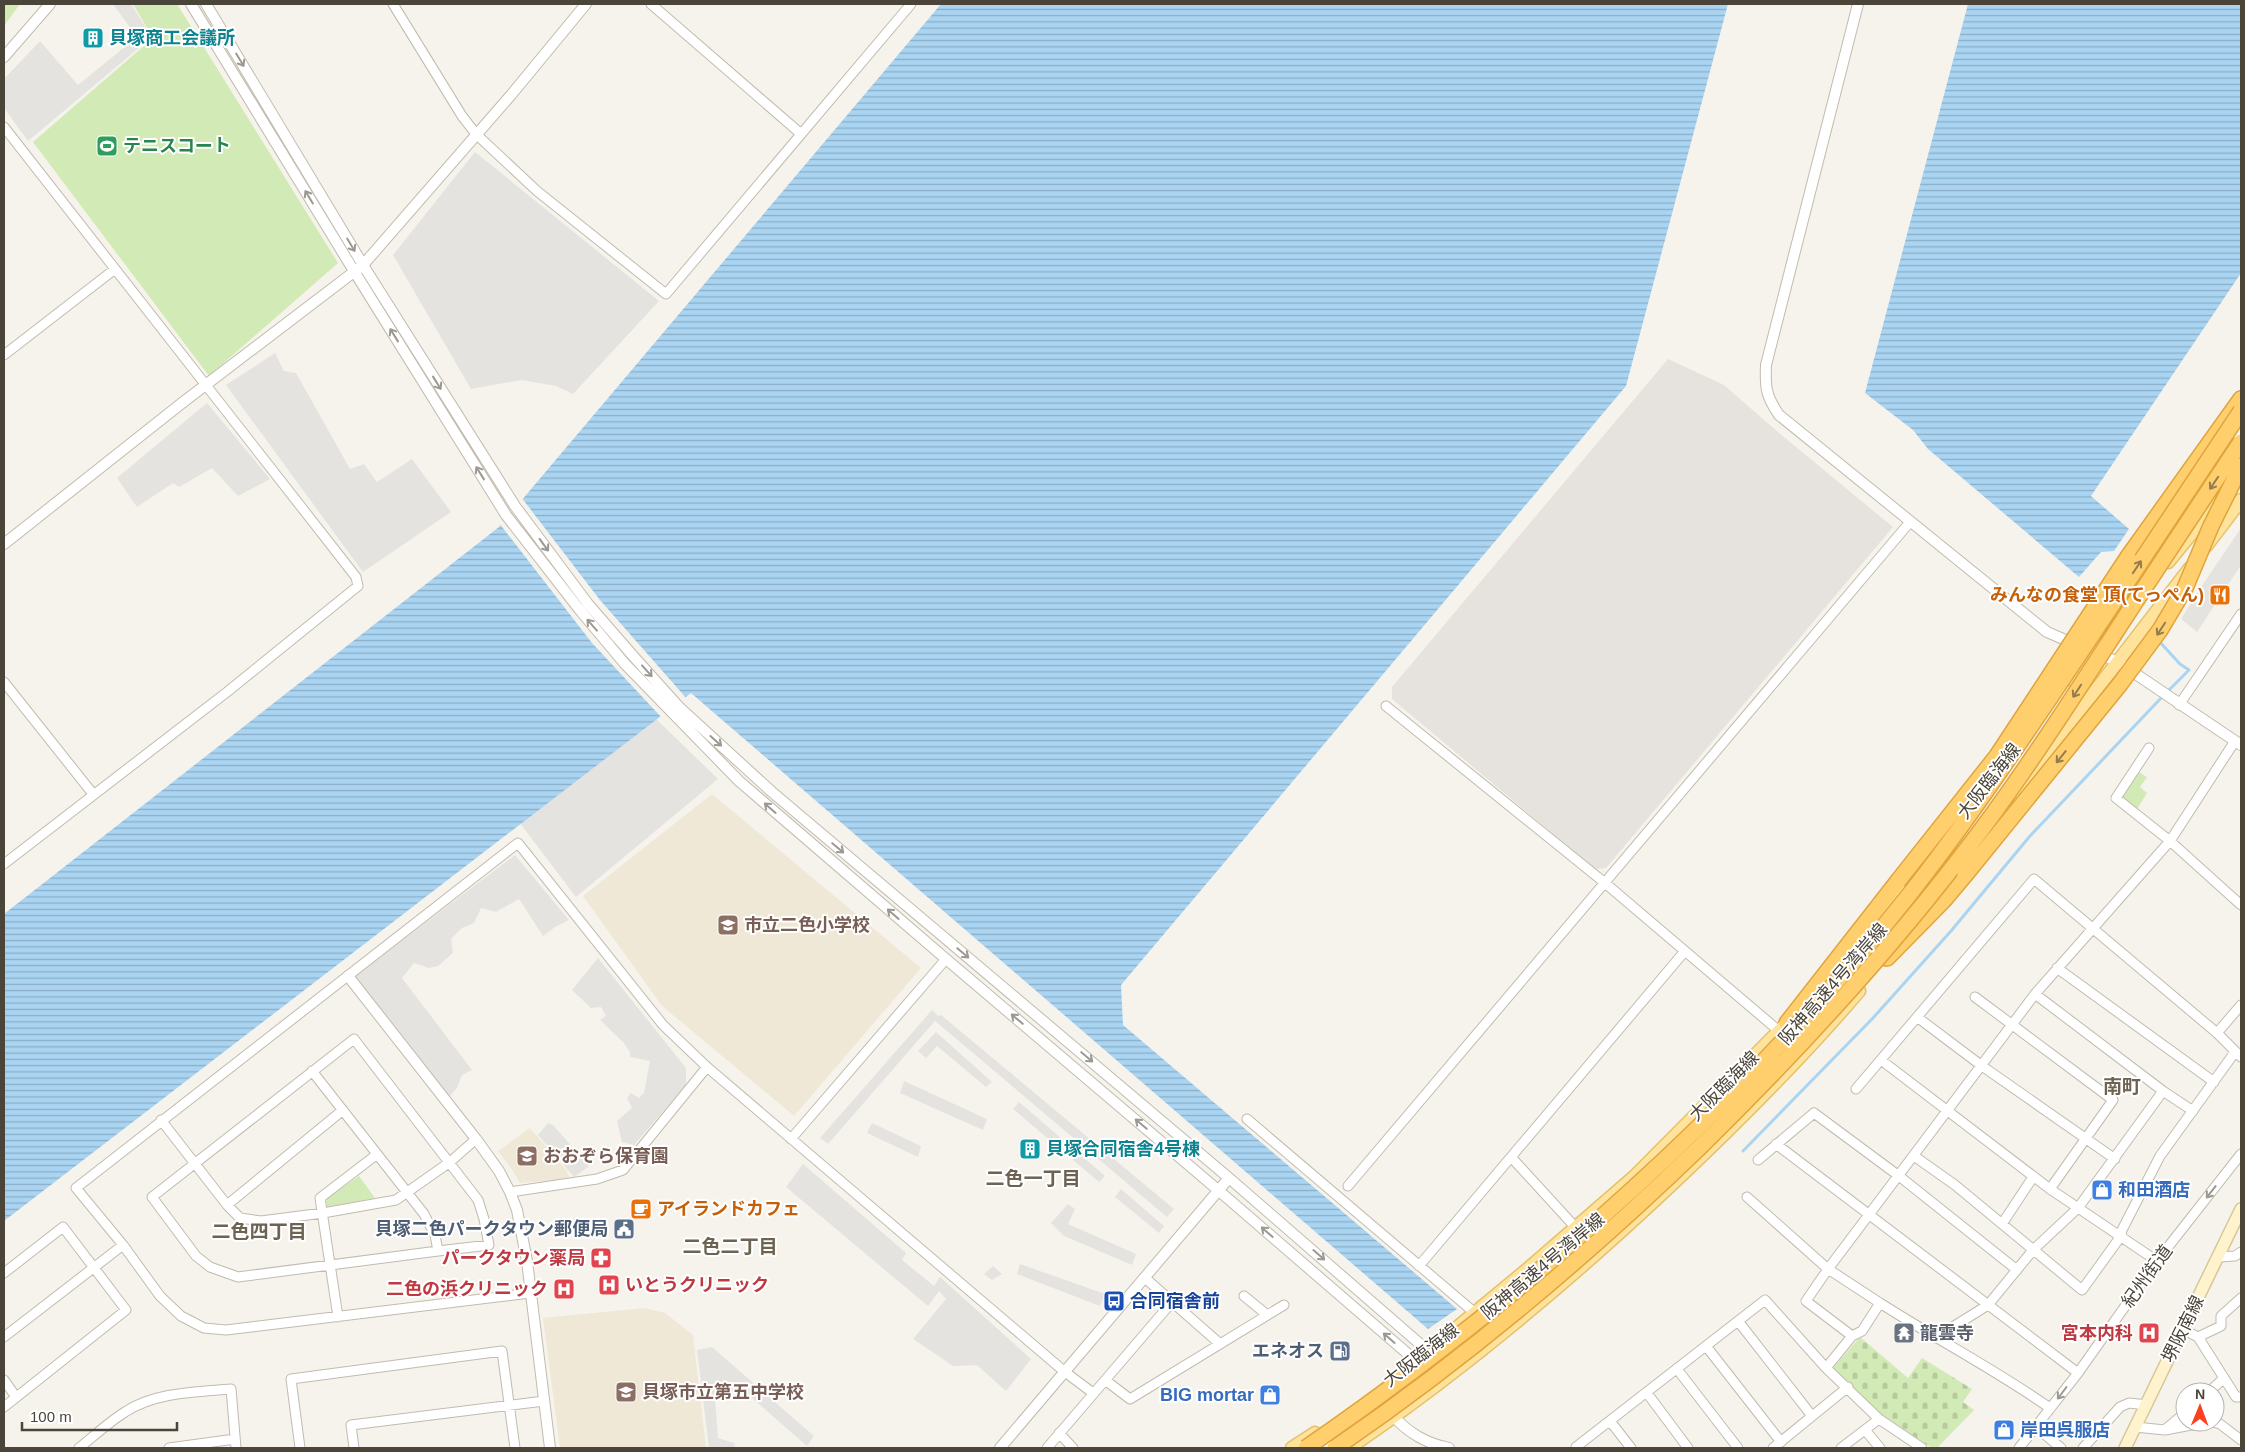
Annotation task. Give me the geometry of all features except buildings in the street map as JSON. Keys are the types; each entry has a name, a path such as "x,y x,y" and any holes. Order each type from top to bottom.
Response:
{"highway":[{"path":"1783,1027 1997,756 2128,557 2241,399"},
{"name":"阪神高速4号湾岸線","path":"1306,1448 1427,1361 1501,1303 1570,1245 1646,1178 1793,1031 1897,910 1966,821 2015,751 2241,411"},
{"name":"阪神高速4号湾岸線","path":"1335,1448 1445,1368 1509,1318 1580,1258 1654,1191 1800,1047 1923,905 1982,830 2035,754 2241,442"},
{"path":"1887,958 1944,900 1965,875 2120,684 2160,630 2185,588 2211,526 2241,466"}],"main road":[{"name":"大阪臨海線","path":"1292,1448 1428,1350 1576,1228 1634,1177 1783,1027 1843,961 1903,889 2092,651 2184,544 2241,471"},
{"name":"大阪臨海線","path":"1349,1448 1394,1417 1501,1335 1568,1278 1690,1167 1811,1046 1958,874 2241,500"},
{"name":"堺阪南線","path":"2125,1448 2241,1209"}],"street":[{"path":"4,57 50,4"},
{"path":"191,4 354,272 506,515 579,609 676,711 739,781 1415,1360 1437,1384"},
{"path":"206,4 363,265 515,506 588,604 676,711 1229,1178 1452,1372"},
{"path":"393,4 462,116 476,134 537,190 666,294 800,133 911,4"},
{"path":"4,544 206,384 363,265 586,4"},
{"path":"651,4 800,133"},
{"path":"1852,1336 1806,1301 1868,1215 1948,1112 2035,994 2170,841 2238,743 2179,705 2118,662 2047,632 1779,415 1770,402 1765,388 1766,365 1858,4"},
{"path":"4,127 356,577 358,586 227,692 4,864"},
{"path":"4,354 115,269"},
{"path":"1348,1186 1910,522"},
{"path":"2179,705 2241,614"},
{"path":"4,682 93,794"},
{"path":"1386,706 1685,951 1783,1027"},
{"path":"2149,748 2116,798 2170,841 2241,905"},
{"path":"530,1293 226,1330 204,1328 182,1316 160,1296 123,1245 76,1188 518,843 663,1025 707,1067 1093,1394"},
{"path":"1856,1089 2034,879 2217,1033 2238,1054 2214,1082 2160,1156 2122,1230 2121,1236 2082,1290 1955,1185 1914,1156"},
{"path":"1419,1266 1685,951"},
{"path":"791,1139 946,960"},
{"path":"2057,968 2214,1082"},
{"path":"348,976 476,1139 499,1171 510,1192 517,1210 527,1261 550,1448"},
{"path":"2035,994 2192,1111"},
{"path":"1975,997 2113,1100 2050,1189"},
{"path":"2217,1033 2241,1005"},
{"path":"1917,1017 1982,1066 2115,1159"},
{"path":"354,1039 478,1200 489,1245 238,1277 210,1267 196,1256 152,1198 312,1071 354,1039"},
{"path":"1880,1060 2033,1177 2157,1261"},
{"path":"510,1192 596,1180 623,1170 707,1067"},
{"path":"312,1071 424,1214 435,1235 438,1250"},
{"path":"1935,1338 1988,1305 2033,1250 2078,1208 2163,1091"},
{"path":"227,1205 343,1110"},
{"path":"1758,1160 1814,1113 1899,1176 2017,1270"},
{"path":"1247,1119 1475,1313"},
{"path":"161,1120 227,1205 240,1218 261,1221 323,1213 396,1200 408,1194 450,1162 476,1139"},
{"path":"1776,1144 2078,1373"},
{"name":"紀州街道","path":"2019,1448 2078,1373 2157,1261 2241,1154"},
{"path":"338,1317 320,1198 376,1155"},
{"path":"1510,1158 1576,1228"},
{"path":"2002,1224 2033,1177"},
{"path":"1000,1448 1229,1178"},
{"path":"1747,1197 1828,1269 1935,1338 2022,1388 2050,1408"},
{"path":"4,1273 63,1227 126,1310 4,1407"},
{"path":"4,1337 123,1245"},
{"path":"2218,1257 2235,1256 2241,1252"},
{"path":"1145,1278 1219,1343"},
{"path":"1244,1296 1266,1314"},
{"path":"2198,1336 2221,1326 2221,1316 2241,1298"},
{"path":"1577,1448 1765,1300 1826,1368 1848,1387 1878,1419 1922,1448"},
{"path":"1047,1448 1172,1302"},
{"path":"1826,1368 1852,1336 1862,1331 1880,1303"},
{"path":"1105,1380 1130,1399 1266,1314 1284,1305"},
{"path":"1738,1322 1812,1416"},
{"path":"2182,1329 2198,1336 2236,1397 2241,1397"},
{"path":"1706,1346 1781,1442"},
{"path":"300,1448 291,1379 502,1351 515,1448"},
{"path":"1676,1369 1738,1448"},
{"path":"2220,1382 2224,1378"},
{"path":"4,1380 16,1397"},
{"path":"1773,1448 1848,1387"},
{"path":"79,1448 126,1411 152,1400 179,1394 230,1388 236,1444 169,1448"},
{"path":"1646,1393 1688,1448"},
{"path":"354,1448 351,1425 544,1401"},
{"path":"2083,1448 2120,1407 2128,1403 2147,1405"},
{"path":"1394,1417 1406,1430 1419,1438 1449,1448"},
{"path":"1841,1448 1878,1419"},
{"path":"1610,1421 1631,1448"},
{"path":"2165,1430 2175,1422"},
{"path":"2036,1427 2061,1448"},
{"path":"2135,1427 2165,1430 2175,1428"},
{"path":"2225,1427 2240,1436"},
{"path":"1865,1430 1880,1448"},
{"path":"1059,1433 1073,1448"}],"shaded area":[{"path":"113,4 131,4 152,37 28,141 4,108 4,79 40,41 78,85 137,37"},
{"path":"475,152 659,301 573,394 556,386 522,380 471,389 393,255"},
{"path":"275,353 284,371 296,373 350,469 364,464 377,482 412,459 451,512 363,572 226,385"},
{"path":"1668,359 1724,385 1893,527 1606,868 1595,869 1392,699 1392,687"},
{"path":"207,403 270,479 238,496 212,468 179,487 173,483 137,507 117,478"},
{"path":"2241,528 2241,565 2197,632 2181,619"},
{"path":"650,713 718,779 576,897 516,818"},
{"path":"712,794 921,968 794,1116 662,1006 583,896"},
{"path":"515,855 569,920 543,936 519,899 496,912 481,908 474,923 462,928 451,939 453,953 438,966 429,968 414,963 402,978 472,1070 462,1075 457,1088 449,1097 355,976"},
{"path":"598,958 686,1068 686,1085 634,1145 622,1142 617,1121 632,1108 627,1098 631,1093 639,1098 644,1093 650,1061 630,1057 630,1052 623,1042 600,1020 606,1016 601,1007 591,1008 572,990"},
{"path":"932,1010 938,1016 941,1015 1174,1209 1167,1217 935,1021 828,1144 820,1138"},
{"path":"936,1032 992,1082 986,1087 937,1046 926,1058 918,1051"},
{"path":"904,1081 987,1119 983,1130 900,1093"},
{"path":"1019,1102 1105,1176 1099,1182 1013,1109"},
{"path":"548,1123 553,1125 589,1166 574,1177 538,1135"},
{"path":"872,1123 921,1146 918,1157 867,1133"},
{"name":"おおぞら保育園","path":"530,1128 566,1170 570,1179 520,1183 498,1151"},
{"path":"803,1164 906,1253 902,1260 934,1286 940,1277 1031,1359 1006,1391 977,1365 953,1366 913,1339 946,1299 939,1291 928,1306 786,1187"},
{"path":"1121,1189 1164,1226 1159,1233 1115,1197"},
{"path":"1068,1204 1075,1209 1068,1224 1136,1254 1132,1265 1064,1236 1051,1223"},
{"path":"1020,1264 1105,1294 1100,1306 1017,1274"},
{"path":"993,1266 1002,1274 992,1280 984,1274"},
{"name":"貝塚市立第五中学校","path":"644,1308 665,1313 693,1335 706,1448 560,1448 543,1318"},
{"path":"712,1347 814,1436 807,1446 751,1397 715,1399 718,1438 734,1443 735,1448 709,1448 697,1350"}],"green space":[{"path":"4,4 20,4 4,26"},
{"path":"133,4 177,4 338,263 209,376 33,142 153,38"},
{"path":"2137,771 2147,777 2140,787 2147,793 2136,811 2119,798"},
{"path":"359,1176 375,1198 327,1207 326,1199"},
{"path":"1860,1337 1908,1378 1922,1358 1972,1389 1963,1402 1974,1410 1937,1448 1932,1448 1883,1416 1833,1368"}],"water":[{"path":"941,4 1728,4 1626,386 1121,985 1123,1025 1457,1309 1428,1329 691,693 4,1221 4,914 499,527"},
{"path":"1968,4 2241,4 2241,273 2091,496 2129,529 2114,551 2101,552 2079,577 1928,449 1913,430 1865,393"}],"pier":[{"path":"521,497 600,600 687,699 662,718 592,643 499,523"}],"waterway":[{"path":"2158,640 2180,664 2189,670 2167,692"},
{"path":"1743,1151 1873,1018 1951,931 2030,836 2163,696"}],"place":[{"name":"貝塚商工会議所","path":"93,38"},
{"name":"テニスコート","path":"107,146"},
{"name":"みんなの食堂 頂(てっぺん)","path":"2220,595"},
{"name":"市立二色小学校","path":"728,925"},
{"name":"貝塚合同宿舎4号棟","path":"1030,1149"},
{"name":"おおぞら保育園","path":"527,1156"},
{"name":"和田酒店","path":"2102,1190"},
{"name":"アイランドカフェ","path":"641,1209"},
{"name":"貝塚二色パークタウン郵便局","path":"624,1229"},
{"name":"パークタウン薬局","path":"601,1258"},
{"name":"いとうクリニック","path":"609,1285"},
{"name":"二色の浜クリニック","path":"564,1289"},
{"name":"合同宿舎前","path":"1114,1301"},
{"name":"龍雲寺","path":"1904,1333"},
{"name":"宮本内科","path":"2149,1333"},
{"name":"エネオス","path":"1340,1351"},
{"name":"貝塚市立第五中学校","path":"626,1392"},
{"name":"BIG mortar","path":"1270,1395"},
{"name":"岸田呉服店","path":"2004,1430"}],"district":[{"name":"南町","path":"2122,1086"},
{"name":"二色一丁目","path":"1033,1178"},
{"name":"二色四丁目","path":"259,1231"},
{"name":"二色二丁目","path":"730,1246"}]}
